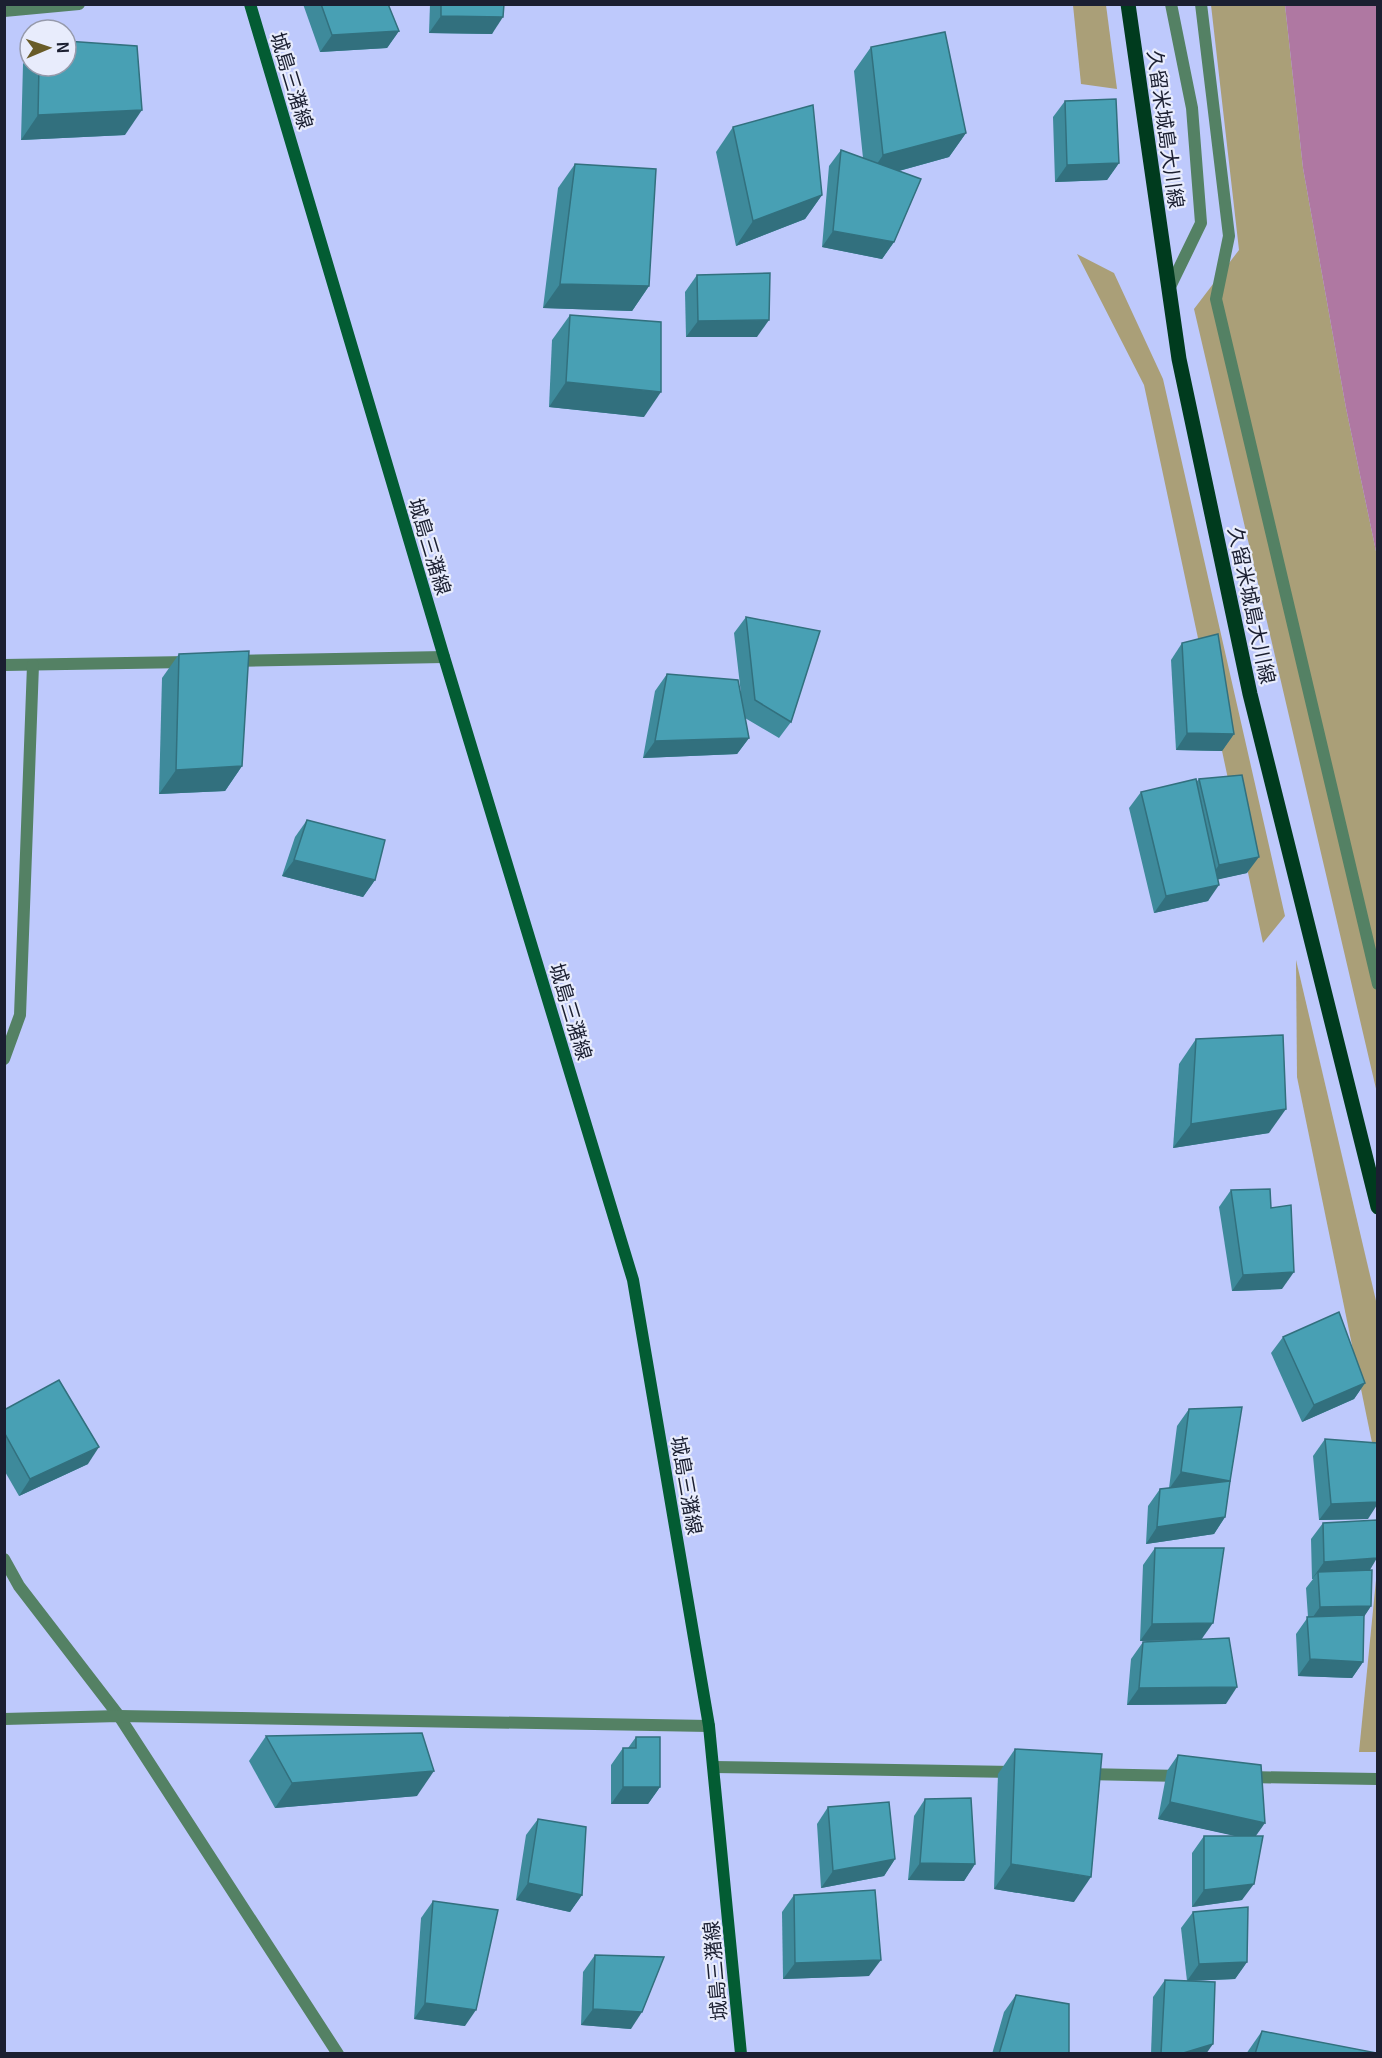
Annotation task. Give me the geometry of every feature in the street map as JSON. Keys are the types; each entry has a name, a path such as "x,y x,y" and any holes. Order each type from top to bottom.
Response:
{"main road":[{"name":"城島三潴線","path":"250,4 444,657 633,1280 709,1726 741,2054"},
{"name":"久留米城島大川線","path":"1128,4 1179,359 1250,694 1377,1207"}],"street":[{"path":"4,11 79,4"},
{"path":"1169,289 1201,223 1192,108 1171,4"},
{"path":"1201,4 1229,236 1216,298 1377,984"},
{"path":"1192,108 1213,106"},
{"path":"221,662 444,657"},
{"path":"4,665 197,662"},
{"path":"4,1059 20,1015 33,665"},
{"path":"4,1559 19,1586 119,1716 338,2054"},
{"path":"4,1719 119,1716 709,1726"},
{"path":"714,1767 1020,1773"},
{"path":"1077,1774 1193,1776"},
{"path":"1239,1777 1377,1779"}],"shaded area":[{"path":"1073,5 1106,5 1117,89 1081,84"},
{"path":"1211,5 1285,5 1303,168 1346,408 1377,556 1377,1093 1194,309 1239,250"},
{"path":"1285,5 1377,5 1377,556 1346,408 1303,168"},
{"path":"1077,254 1114,273 1163,379 1285,916 1263,943 1144,385"},
{"path":"1296,960 1377,1305 1377,1467 1297,1077"},
{"path":"1377,1570 1377,1752 1359,1752"}],"building":[{"path":"321,4 388,4 399,31 332,35"},
{"path":"441,4 504,4 503,17 441,16"},
{"path":"945,32 966,133 883,155 871,47"},
{"path":"78,42 137,46 142,110 38,115 39,78 78,78"},
{"path":"1116,99 1119,163 1067,165 1065,101"},
{"path":"813,105 822,195 753,221 733,127"},
{"path":"841,150 921,179 894,242 833,231"},
{"path":"575,164 656,169 649,286 560,284"},
{"path":"770,273 769,320 698,321 697,275"},
{"path":"570,315 661,322 661,392 566,382"},
{"path":"746,617 820,631 791,722 755,700"},
{"path":"1218,634 1234,734 1187,733 1182,643"},
{"path":"249,651 242,766 176,770 179,654"},
{"path":"667,674 738,680 749,738 655,741"},
{"path":"1242,775 1259,857 1219,865 1199,779"},
{"path":"1196,779 1219,885 1166,896 1141,792"},
{"path":"307,820 385,840 375,880 294,860"},
{"path":"1283,1035 1286,1109 1191,1124 1196,1039"},
{"path":"1270,1189 1271,1208 1291,1205 1294,1272 1243,1275 1231,1190"},
{"path":"1339,1312 1365,1383 1314,1405 1283,1337"},
{"path":"59,1380 99,1447 30,1479 4,1432 4,1410"},
{"path":"1242,1407 1230,1481 1181,1472 1189,1409"},
{"path":"1325,1439 1377,1443 1377,1502 1331,1504"},
{"path":"1230,1481 1225,1517 1157,1527 1160,1489"},
{"path":"1377,1520 1377,1558 1324,1562 1323,1523"},
{"path":"1155,1548 1224,1548 1213,1623 1152,1624"},
{"path":"1372,1570 1371,1606 1320,1607 1318,1572"},
{"path":"1364,1615 1363,1662 1310,1659 1307,1617"},
{"path":"1229,1638 1237,1687 1139,1688 1143,1642"},
{"path":"422,1733 434,1771 292,1783 266,1736"},
{"path":"636,1737 660,1737 660,1787 623,1787 623,1748 636,1748"},
{"path":"1015,1749 1102,1754 1091,1877 1011,1864"},
{"path":"1178,1755 1261,1765 1265,1823 1170,1802"},
{"path":"971,1798 975,1864 920,1863 925,1799"},
{"path":"889,1802 895,1859 833,1871 828,1807"},
{"path":"538,1819 586,1827 582,1895 528,1883"},
{"path":"1204,1836 1263,1836 1254,1884 1204,1890"},
{"path":"875,1890 881,1960 795,1963 794,1895"},
{"path":"433,1901 498,1910 476,2010 425,2003"},
{"path":"1248,1907 1247,1962 1199,1964 1193,1912"},
{"path":"595,1955 664,1957 642,2012 593,2009"},
{"path":"1165,1980 1215,1982 1213,2044 1180,2054 1161,2054"},
{"path":"1016,1995 1069,2004 1069,2054 999,2054"},
{"path":"1262,2031 1377,2053 1377,2054 1255,2054"}]}
